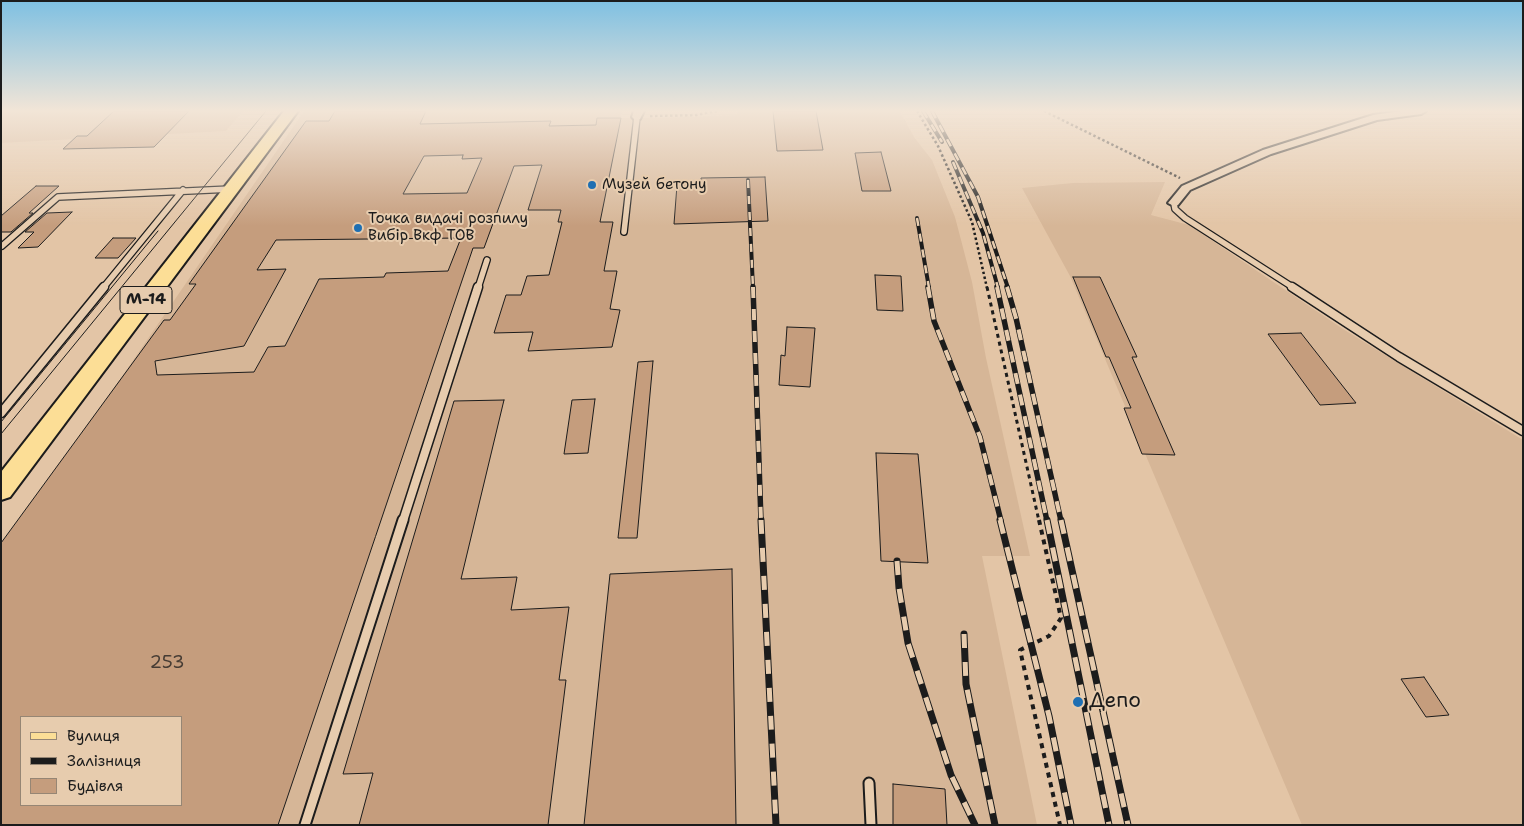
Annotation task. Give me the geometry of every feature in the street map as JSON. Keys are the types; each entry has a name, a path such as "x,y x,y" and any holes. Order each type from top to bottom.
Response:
{"main road":[{"name":"М-14","path":"1,490 261,150"}],"street":[{"path":"1174,204 1186,188 1274,150"}],"lane":[{"path":"624,232 634,150"},
{"path":"2,246 58,197 231,189"},
{"path":"1,413 183,190"},
{"path":"1174,204 1175,209 1185,218 1399,357 1523,431"},
{"path":"306,825 487,260"},
{"path":"869,783 871,825"}],"path":[{"path":"940,150 972,222 1061,618 1049,636 1020,650 1060,825"},
{"path":"1124,150 1195,184"}],"shaded area":[{"path":"278,150 924,150 932,160 955,217 972,282 986,358 1030,556 982,556 1037,825 1,825 1,553"},
{"path":"1165,182 1151,215 1189,225 1343,329 1523,440 1523,825 1302,825 1070,276 1022,188 1073,183"}],"building":[{"path":"286,150 615,150 600,222 613,222 604,271 617,271 610,309 620,310 612,347 528,351 533,332 494,333 506,295 521,295 527,276 549,275 562,222 558,222 561,210 528,210 542,165 514,166 484,248 473,248 278,825 1,825 1,543 164,320 170,320 196,284 189,284","holes":["463,155 462,159 482,158 467,193 403,194 424,156","461,238 448,271 386,273 384,277 319,279 285,346 268,347 254,372 157,375 155,361 244,346 286,269 257,270 276,240"]},
{"path":"777,150 823,150 777,151"},
{"path":"881,152 891,191 862,191 855,153"},
{"path":"765,177 768,221 674,224 677,185 701,184 701,178"},
{"path":"36,186 59,186 29,213 33,213 11,232 1,232 1,216"},
{"path":"72,212 38,247 18,248 34,232 25,232 47,213"},
{"path":"113,238 136,238 118,258 95,258"},
{"path":"875,275 901,276 903,311 877,310"},
{"path":"1073,277 1100,277 1137,357 1132,357 1175,455 1142,454 1124,408 1131,408 1109,357 1106,357"},
{"path":"787,327 815,328 810,387 779,385 781,355 785,356"},
{"path":"1301,333 1356,403 1320,405 1268,334"},
{"path":"653,361 637,538 618,538 638,362"},
{"path":"595,399 588,453 564,454 572,400"},
{"path":"504,400 461,579 517,577 511,610 569,607 559,680 566,680 548,825 359,825 373,773 343,774 454,401"},
{"path":"876,453 918,454 928,563 881,561"},
{"path":"732,569 736,825 584,825 610,574"},
{"path":"1424,677 1449,715 1426,717 1401,679"},
{"path":"893,784 945,789 947,825 893,825"}],"tram line":[{"path":"1,434 234,150"},
{"path":"1,422 158,231"}],"railway":[{"path":"953,150 978,197 1008,288"},
{"path":"953,162 983,233 998,288"},
{"path":"748,180 753,288"},
{"path":"917,218 929,288"},
{"path":"753,287 761,521"},
{"path":"928,287 934,321 980,437 1001,521"},
{"path":"997,287 1047,521"},
{"path":"1007,287 1016,318 1061,521"},
{"path":"761,520 776,825"},
{"path":"1000,520 1049,716 1071,825"},
{"path":"1047,520 1109,825"},
{"path":"1061,520 1128,825"},
{"path":"897,561 899,588 908,643 951,775 975,825"},
{"path":"964,634 966,684 995,825"}],"place":[{"name":"Музей бетону","path":"592,185"},
{"name":"Точка видачі розпилу Вибір Вкф ТОВ","path":"358,228"},
{"name":"Депо","path":"1078,702"}]}
